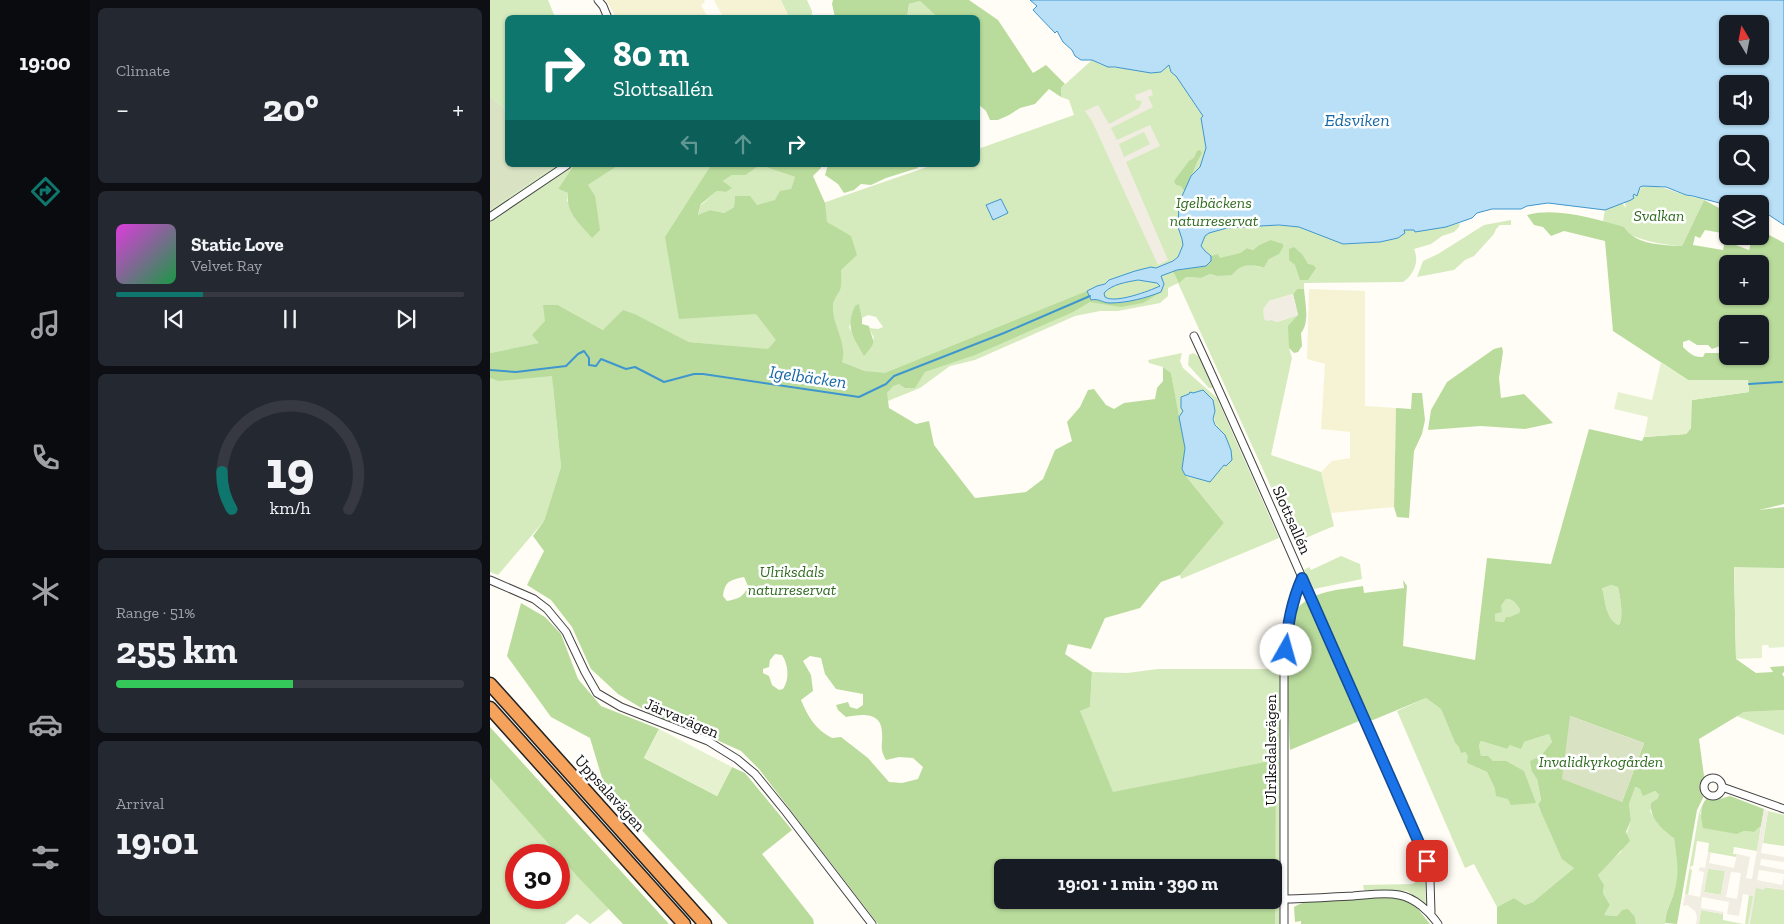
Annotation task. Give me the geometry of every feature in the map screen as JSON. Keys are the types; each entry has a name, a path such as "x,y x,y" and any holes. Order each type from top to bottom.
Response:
{"highway":[{"name":"Uppsalavägen","path":"490,684 705,924"},
{"name":"Uppsalavägen","path":"490,708 684,924"}],"street":[{"path":"598,0 607,15"},
{"path":"490,217 563,167"},
{"name":"Slottsallén","path":"1194,336 1224,399 1427,861 1430,880 1430,912"},
{"name":"Ulriksdalsvägen","path":"1284,924 1284,667 1287,632 1295,594 1302,578"},
{"name":"Järvavägen","path":"490,580 534,600 547,609 566,632 597,693 621,707 708,741 737,758 755,774 872,924"},
{"path":"1722,787 1784,809"},
{"path":"1283,899 1386,893 1400,895 1412,900 1430,912 1438,924"}],"shaded area":[{"path":"606,0 704,0 705,2 701,5 707,15 615,15"},
{"path":"714,0 781,0 788,15 722,15"},
{"path":"1151,89 1153,95 1148,97 1153,107 1111,128 1117,140 1150,125 1160,146 1126,162 1168,260 1158,265 1092,121 1085,111 1098,105 1109,124 1139,108 1142,101 1136,100 1135,95","holes":["1144,132 1150,144 1124,157 1119,144"]},
{"path":"1309,289 1365,291 1365,406 1396,408 1394,507 1331,513 1321,472 1332,461 1350,458 1350,432 1321,429 1325,364 1307,359"},
{"path":"1293,294 1298,315 1277,322 1264,319 1263,309 1269,301"},
{"path":"1764,809 1768,811 1761,853 1784,857 1784,862 1761,859 1760,865 1784,870 1784,874 1759,870 1757,880 1782,885 1784,877 1784,890 1765,887 1764,890 1756,888 1750,924 1748,924 1753,896 1743,894 1739,916 1727,914 1729,902 1702,897 1701,908 1724,912 1723,914 1701,910 1699,924 1696,924 1697,917 1695,911 1687,905 1683,906 1685,894 1700,897 1704,872 1699,871 1700,867 1705,868 1708,852 1711,853 1709,863 1734,868 1737,854 1750,857 1746,878 1752,879","holes":["1708,869 1725,871 1721,895 1704,892","1731,872 1741,873 1737,899 1726,897"]}],"green space":[{"path":"490,0 548,0 554,15 505,15 505,109 490,95"},
{"path":"781,0 807,0 812,11 812,15 788,15"},
{"path":"833,0 969,0 998,20 1033,73 1046,65 1065,84 1061,88 1061,97 1049,89 1035,104 1020,108 998,120 990,120 986,111 980,106 980,15 935,15 920,1 909,4 907,15 835,15"},
{"path":"920,1 935,15 907,15 909,4"},
{"name":"Igelbäckens naturreservat","path":"1092,60 1108,67 1161,72 1169,65 1203,116 1201,118 1206,148 1275,225 1299,227 1343,244 1380,242 1398,238 1404,230 1446,227 1460,223 1454,232 1442,236 1431,244 1414,249 1416,263 1410,276 1403,282 1304,283 1304,289 1297,289 1293,294 1269,301 1272,320 1277,322 1298,315 1289,348 1292,358 1271,455 1321,472 1334,526 1296,542 1178,283 1168,288 1168,296 1160,303 1118,311 1100,311 1075,316 975,360 950,366 920,388 878,405 553,386 561,467 544,521 498,575 490,572 490,359 820,368 871,372 842,362 768,350 689,342 637,315 603,330 558,305 545,321 540,343 490,353 490,210 553,167 573,167 558,189 568,193 567,202 588,185 616,167 710,167 666,237 669,256 927,167 980,167 980,148 1074,115 1069,100 1061,97 1061,88","holes":["1270,240 1269,259 1264,268 1247,264 1217,276 1210,274 1201,278 1186,277 1220,259 1240,253 1247,248 1253,250","859,305 862,318 868,315 876,317 883,327 878,329 869,328 874,338 864,355 849,327"]},
{"path":"490,95 505,109 505,167 553,167 490,210"},
{"path":"1200,150 1202,153 1185,192 1174,181 1189,161 1194,158 1197,151"},
{"path":"573,167 616,167 588,185 595,196 600,230 592,238 572,213 569,207 568,193 558,189"},
{"name":"Ulriksdals naturreservat","path":"710,167 757,167 746,175 732,175 723,181 732,188 726,192 717,191 701,204 698,215 710,210 724,213 734,207 735,196 750,196 757,205 775,200 780,191 791,189 795,177 766,167 821,167 813,176 825,203 827,222 851,236 857,255 841,270 841,288 833,304 834,319 843,347 842,362 865,371 885,373 1087,291 1091,300 1098,298 1103,302 1144,298 1161,292 1143,303 1121,307 1090,302 1073,312 975,355 925,372 915,388 905,388 899,384 893,386 887,393 889,408 916,424 929,421 934,445 975,498 1026,492 1043,479 1055,450 1072,441 1067,422 1080,407 1088,390 1094,389 1106,405 1114,409 1124,403 1155,399 1157,388 1163,381 1163,367 1171,373 1185,448 1182,469 1224,523 1180,575 1161,582 1140,608 1105,618 1091,649 1068,644 1065,654 1092,672 1090,707 1080,711 1113,792 1276,760 1275,859 994,859 994,909 1275,909 1275,924 878,924 759,769 741,751 653,715 618,694 591,669 572,627 551,600 527,585 544,551 533,536 544,521 561,467 552,376 499,381 490,378 490,353 539,343 532,335 545,321 543,305 558,305 603,330 623,310 637,315 689,342 768,349 776,340 756,314 679,319 665,237","holes":["744,577 748,586 745,593 740,597 727,601 723,596 725,587 732,580","775,654 782,655 787,667 787,681 783,689 779,690 772,685 769,676 763,673 763,669 769,667 770,660","810,656 821,658 825,674 836,689 863,694 863,705 857,709 850,707 848,702 836,705 838,710 846,717 858,715 875,717 881,726 882,749 886,760 899,757 913,758 923,767 918,779 902,783 889,782 868,758 841,737 832,738 817,727 809,717 801,700 813,691 811,675 803,661"]},
{"path":"757,167 766,167 795,177 791,189 776,200 757,205 735,197 734,207 724,213 710,210 698,216 701,205 717,191 726,192 731,188 723,181 732,175 746,175"},
{"path":"827,167 918,168 871,185 861,184 854,190 844,193 838,184 825,175"},
{"name":"Svalkan","path":"1643,186 1664,188 1704,200 1682,246 1641,239 1603,221 1605,210 1622,203 1626,208 1625,202 1631,200"},
{"path":"1704,200 1719,208 1719,233 1705,230 1700,238 1695,236 1693,245 1723,250 1724,245 1736,245 1749,250 1750,245 1769,245 1769,235 1784,243 1784,504 1759,510 1784,507 1784,568 1734,568 1736,659 1756,673 1773,672 1770,667 1784,666 1782,674 1784,677 1784,710 1744,712 1699,739 1704,776 1707,777 1702,783 1703,798 1697,810 1677,924 1665,923 1677,876 1674,838 1661,827 1652,814 1651,803 1659,795 1655,791 1643,796 1640,789 1635,787 1629,804 1631,820 1626,832 1630,841 1598,875 1604,885 1603,893 1610,905 1604,915 1617,916 1622,910 1628,909 1635,917 1636,924 1497,924 1497,907 1514,898 1525,905 1533,902 1574,868 1562,859 1538,805 1541,800 1537,779 1532,772 1530,761 1541,756 1552,742 1549,734 1524,742 1521,749 1510,745 1507,749 1481,741 1479,745 1481,756 1488,756 1493,761 1506,761 1524,771 1536,803 1511,805 1508,799 1496,796 1495,789 1487,772 1467,762 1468,756 1465,752 1461,753 1455,743 1441,709 1426,698 1373,720 1359,721 1290,750 1287,677 1289,635 1292,620 1296,610 1303,603 1318,595 1363,586 1364,593 1404,588 1403,580 1407,586 1403,646 1475,660 1487,558 1551,564 1589,429 1642,441 1644,437 1686,434 1691,428 1691,400 1749,392 1748,380 1688,380 1613,331 1605,241 1564,231 1551,236 1543,227 1534,225 1527,215 1551,212 1576,215 1624,227 1629,233 1642,241 1682,246","holes":["1611,585 1618,587 1621,601 1619,625 1614,623 1609,615 1602,588","1506,599 1512,600 1520,609 1519,613 1506,617 1504,622 1495,621 1495,614 1502,612 1501,606","1570,716 1644,743 1622,802"]},
{"path":"1511,220 1511,225 1500,225 1474,256 1465,260 1454,270 1417,277 1423,261 1438,254 1484,225"},
{"path":"1270,240 1283,244 1283,247 1279,254 1269,259 1264,268 1243,266 1232,275 1217,276 1210,274 1201,278 1186,277 1179,283 1173,271 1206,266 1211,261 1211,256 1218,254 1220,258 1240,253 1247,248 1253,250"},
{"path":"1294,247 1302,254 1308,264 1316,268 1308,280 1300,280 1295,265 1289,260 1289,249"},
{"path":"1297,289 1304,289 1306,318 1304,329 1301,333 1302,346 1298,352 1294,353 1289,348 1288,326 1298,315 1293,294"},
{"path":"859,304 862,324 869,326 873,342 864,356 854,337 851,326 852,314 855,306"},
{"path":"1502,347 1499,378 1501,398 1524,394 1553,423 1525,429 1481,426 1428,430 1431,410 1447,382 1494,349"},
{"path":"1182,353 1180,361 1183,368 1217,398 1279,538 1181,579 1180,575 1224,523 1185,475 1210,481 1224,465 1225,435 1216,424 1214,419 1215,411 1193,393 1190,394 1179,417 1171,373 1163,367 1149,363 1148,360"},
{"path":"1193,353 1203,363 1213,388 1209,388 1188,365 1189,355"},
{"path":"1661,362 1688,380 1748,380 1749,392 1692,400 1691,428 1686,434 1644,437 1648,417 1614,409 1618,392 1652,400"},
{"path":"1412,393 1422,393 1425,420 1422,434 1414,451 1409,518 1397,517 1394,507 1396,408 1411,409"},
{"path":"1341,556 1360,564 1362,579 1314,589 1304,570 1309,567 1311,570"},
{"path":"1734,567 1784,568 1784,647 1769,648 1768,645 1762,645 1762,658 1736,659"},
{"path":"1611,585 1618,587 1621,601 1619,625 1612,622 1608,616 1602,587"},
{"path":"1506,599 1511,599 1516,603 1520,609 1519,613 1504,622 1495,621 1495,614 1501,612 1501,606"},
{"path":"521,603 545,617 561,634 578,679 601,706 659,729 644,758 717,796 732,767 745,773 792,830 762,854 813,919 814,924 728,924 637,825 608,798 590,738 551,717 507,656"},
{"path":"1158,669 1276,669 1281,672 1280,859 1275,859 1275,818 1195,776 1113,793 1079,711 1090,707 1092,672 1127,673"},
{"path":"1426,698 1441,709 1455,743 1469,756 1469,764 1487,772 1495,789 1506,761 1493,761 1481,756 1479,745 1481,741 1507,749 1510,745 1549,734 1552,742 1532,772 1537,779 1541,801 1538,806 1574,868 1533,902 1525,905 1514,898 1497,907 1474,864 1465,868 1397,711"},
{"path":"1784,710 1784,735 1737,716 1744,712"},
{"name":"Invalidkyrkogården","path":"1570,716 1644,743 1622,802 1562,779"},
{"path":"490,727 669,924 623,924 570,868 570,844 549,844 490,778"},
{"path":"659,729 732,767 717,796 644,758"},
{"path":"490,778 549,844 505,844 505,909 570,909 570,867 609,909 590,924 577,914 565,924 490,924"},
{"path":"1634,787 1640,789 1644,795 1655,791 1659,795 1650,811 1660,826 1674,838 1678,876 1667,910 1665,924 1636,924 1635,917 1622,910 1617,916 1604,915 1610,905 1603,893 1604,885 1598,875 1621,852 1631,820 1629,804"},
{"path":"1730,796 1764,809 1761,826 1754,832 1744,831 1737,834 1703,828 1701,809 1706,799 1716,800"},
{"path":"1703,803 1700,814 1737,834 1744,831 1754,832 1761,826 1757,851 1734,847 1733,854 1737,854 1736,857 1708,852 1709,843 1697,841 1693,866 1690,869 1692,870 1688,895 1685,894 1699,813"},
{"path":"1768,811 1784,815 1784,846 1763,843"},
{"path":"1708,868 1725,871 1721,895 1704,892"},
{"path":"1425,878 1426,905 1407,891 1364,890 1363,885 1412,884"},
{"path":"1764,887 1784,890 1784,924 1745,924 1749,895 1754,896 1755,888"},
{"path":"1390,897 1413,903 1430,924 1301,924 1301,921 1295,922 1294,907 1314,900 1326,898"},
{"path":"1275,909 1280,909 1280,924 1275,924"},
{"path":"1701,910 1723,914 1723,920 1743,924 1699,924"}],"water":[{"name":"Edsviken","path":"1030,0 1784,0 1784,225 1769,215 1769,195 1719,195 1719,203 1686,195 1666,187 1643,186 1640,187 1637,196 1634,194 1634,198 1631,200 1605,210 1548,203 1527,206 1521,209 1492,209 1477,213 1472,218 1446,227 1415,232 1414,230 1404,230 1405,233 1398,238 1380,242 1343,244 1299,227 1279,225 1227,228 1205,236 1201,246 1211,256 1211,261 1206,266 1177,270 1161,276 1164,284 1161,292 1123,302 1110,303 1091,300 1087,291 1105,284 1109,280 1135,271 1151,267 1156,268 1178,257 1183,245 1178,227 1179,203 1191,176 1200,167 1206,148 1201,118 1203,116 1176,76 1171,72 1169,65 1161,72 1151,73 1108,67 1092,60 1081,60 1063,42 1057,31 1055,33 1033,10 1037,6","holes":["1138,280 1157,283 1160,286 1124,298 1110,299 1105,297 1104,293 1111,287"]},
{"path":"1001,199 1008,213 993,220 986,205"},
{"path":"1203,390 1213,400 1215,411 1213,419 1215,425 1225,435 1231,450 1232,460 1226,466 1224,465 1210,482 1185,475 1182,469 1185,448 1179,417 1183,411 1181,408 1181,397 1190,392"}],"waterway":[{"name":"Igelbäcken","path":"490,370 516,372 566,366 578,354 584,351 589,358 589,365 596,366 601,359 626,369 635,367 664,382 694,374 703,374 859,397 886,384 894,376 1004,333 1090,296"},
{"path":"1749,384 1782,382"}],"route":[{"path":"1286,650 1287,632 1295,594 1302,578 1427,861"}]}
